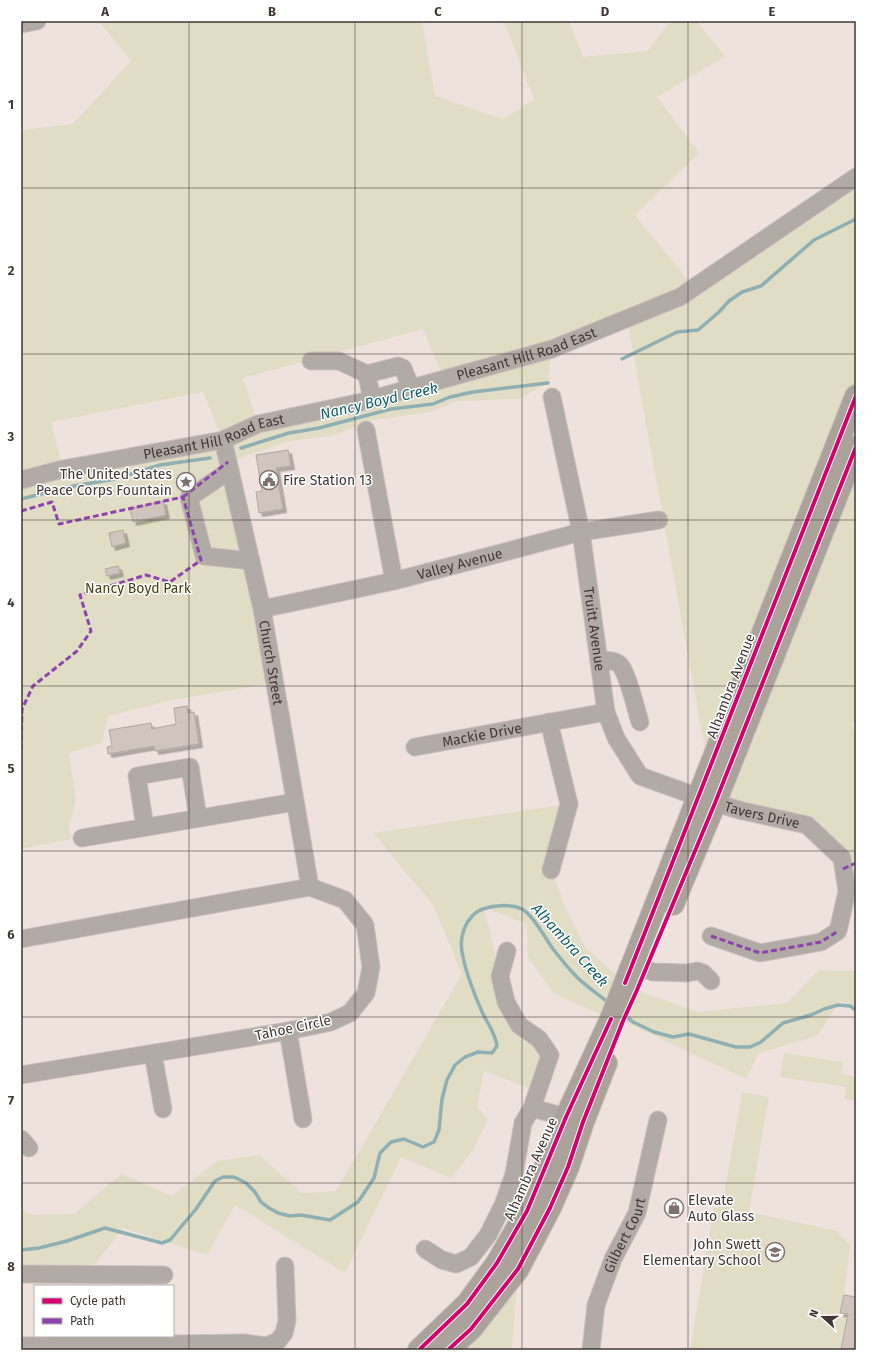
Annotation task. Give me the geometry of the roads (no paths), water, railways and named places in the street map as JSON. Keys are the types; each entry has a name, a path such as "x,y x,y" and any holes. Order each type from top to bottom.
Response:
{"main road":[{"name":"Alhambra Avenue","path":"707,800 856,396"},
{"name":"Alhambra Avenue","path":"419,1350 467,1304 497,1263 527,1211 574,1120 856,447"},
{"name":"Alhambra Avenue","path":"448,1350 471,1329 518,1269 550,1208 568,1167 574,1120"}],"street":[{"path":"21,24 37,21"},
{"name":"Pleasant Hill Road East","path":"21,480 64,470 223,440 258,424 372,399 552,349 680,297 856,177"},
{"path":"311,361 339,361 367,374 398,366 403,368 411,388"},
{"path":"367,374 366,376 372,399"},
{"name":"Truitt Avenue","path":"552,397 581,532 606,712 616,738 640,776 707,800"},
{"path":"366,430 394,581"},
{"name":"Church Street","path":"223,440 262,610 310,887"},
{"path":"230,470 189,498 204,556 251,561"},
{"name":"Valley Avenue","path":"262,610 394,581 581,532 659,520"},
{"path":"599,660 614,662 620,666 635,704 640,722"},
{"name":"Mackie Drive","path":"415,747 606,712"},
{"path":"549,722 569,804 552,870"},
{"path":"145,827 137,776 190,767 198,818"},
{"name":"Tavers Drive","path":"707,800 743,811 807,825 850,866 847,891 838,931 821,942 760,954 711,936"},
{"path":"82,838 295,802"},
{"path":"21,939 310,887"},
{"name":"Tahoe Circle","path":"21,1075 288,1031 331,1022 350,1012 366,992 371,968 365,925 345,900 310,887"},
{"path":"425,1249 442,1260 456,1264 470,1257 488,1235 506,1197 514,1174 523,1123 532,1108 550,1054 539,1039 518,1025 506,1002 500,976 507,951"},
{"path":"635,977 653,972 687,973 697,971 703,973 711,981"},
{"path":"288,1031 303,1118"},
{"path":"153,1054 163,1109"},
{"path":"532,1108 574,1120"},
{"name":"Gilbert Court","path":"590,1350 596,1305 613,1259 637,1213 658,1120"},
{"path":"21,1346 244,1343 266,1346 278,1341 284,1333 288,1321 285,1266"},
{"path":"21,1274 164,1275"}],"waterway":[{"name":"Nancy Boyd Creek","path":"622,359 677,332 698,330 719,312 729,301 742,292 761,286 814,240 856,219"},
{"name":"Nancy Boyd Creek","path":"241,448 289,433 319,428 391,409 433,404 450,397 473,392 548,383"},
{"name":"Nancy Boyd Creek","path":"21,499 74,486 115,479 160,465 210,458"},
{"name":"Alhambra Creek","path":"21,1250 39,1248 67,1241 105,1228 162,1243 170,1240 196,1209 215,1181 223,1177 234,1177 246,1183 255,1192 261,1202 278,1213 290,1216 301,1215 330,1220 358,1202 374,1178 380,1153 391,1142 404,1139 423,1147 434,1142 439,1130 442,1099 447,1080 455,1065 465,1057 478,1052 492,1053 497,1046 472,986 461,945 464,929 470,919 473,915 483,909 497,906 511,906 522,909 535,922 553,949 569,969 583,983 610,1004"},
{"name":"Alhambra Creek","path":"621,1012 633,1022 654,1032 673,1037 689,1034 736,1047 750,1047 761,1042 783,1023 838,1005 850,1006 856,1010"}],"place":[{"name":"Fire Station 13","path":"269,480"},
{"name":"The United States Peace Corps Fountain","path":"186,482"},
{"name":"Elevate Auto Glass","path":"674,1208"},
{"name":"John Swett Elementary School","path":"775,1252"}],"park label":[{"name":"Nancy Boyd Park","path":"138,588"}]}
